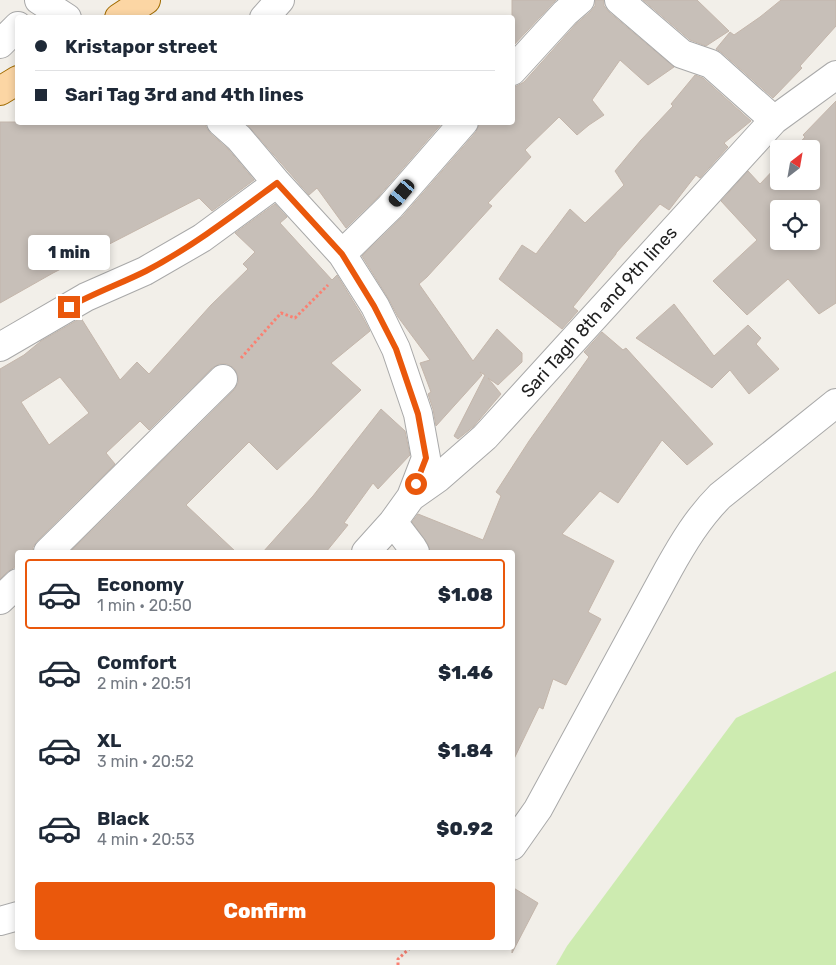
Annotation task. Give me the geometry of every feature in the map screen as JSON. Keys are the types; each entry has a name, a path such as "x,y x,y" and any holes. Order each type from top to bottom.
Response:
{"main road":[{"path":"124,15 146,0"},
{"path":"0,91 15,82"}],"street":[{"path":"267,15 280,0"},
{"path":"515,68 565,13 580,0"},
{"path":"619,0 682,54 711,64 774,120"},
{"path":"37,7 60,15"},
{"path":"0,44 15,29"},
{"name":"Sari Tagh 8th and 9th lines","path":"368,550 393,522 411,497 438,478 485,437 774,120 836,75"},
{"path":"224,125 239,138 345,259 374,306 396,349 418,414 426,458 411,497"},
{"path":"345,259 461,125"},
{"path":"0,347 86,297 146,271 170,257 202,238 277,183"},
{"path":"50,550 223,379"},
{"path":"515,842 538,809 681,546 706,510 720,496 836,402"},
{"path":"393,522 414,550"},
{"path":"0,600 15,586"},
{"path":"0,921 15,917"}],"path":[{"path":"223,379 281,313 295,318 345,259"},
{"path":"398,965 398,959 408,950"}],"green space":[{"path":"836,671 836,965 556,965 567,946 736,718"}],"building":[{"path":"512,0 556,0 515,44 515,15 512,15"},
{"path":"595,0 604,0 604,6 609,12 674,67 648,85 620,60 592,100 604,115 577,135 559,117 525,150 531,157 488,203 492,206 419,284 473,361 497,329 522,353 522,362 498,385 488,378 501,394 474,426 458,439 454,436 485,375 480,372 482,375 436,426 428,394 431,392 420,363 430,360 398,317 362,256 402,217 476,132 479,125 515,125 515,86 524,82 576,24 595,6"},
{"path":"643,0 697,0 729,31 706,46 690,40"},
{"path":"781,0 836,0 836,26 800,66 802,68 773,98 716,49 730,32 734,35"},
{"path":"695,75 703,78 751,121 724,143 728,147 700,178 696,175 669,210 660,204 616,253 573,307 578,311 562,329 499,279 522,245 536,254 570,209 585,223 624,185 615,171 673,106 671,104"},
{"path":"836,101 836,303 819,314 788,279 747,315 713,281 757,240 721,201 748,171 760,184 770,173 770,190 820,190 820,140 802,140 805,137 803,135"},
{"path":"0,122 15,122 15,125 206,125 210,133 228,149 254,180 212,211 199,198 53,273 0,303"},
{"path":"248,125 440,125 379,196 346,228 317,188 309,195"},
{"path":"275,204 287,217 280,223 332,280 337,275 370,331 331,363 361,390 277,470 249,442 186,505 234,550 72,550 234,390 238,383 238,376 234,368 227,364 219,364 212,368 149,430 140,421 106,453 115,464 37,541 33,550 15,550 15,567 0,579 0,369 24,355 41,341 81,318 120,380 137,362 149,374 211,305 248,269 243,264 255,252 235,233","holes":["60,377 89,413 49,445 21,402"]},
{"path":"674,304 714,356 748,325 761,338 756,344 779,369 749,394 730,370 712,388 636,338"},
{"path":"602,332 623,350 626,348 713,444 687,465 662,440 618,503 600,491 562,534 614,561 588,612 601,619 566,685 553,679 543,709 539,707 515,757 515,550 430,550 428,544 412,522 418,514 483,540 501,496 496,492 529,441 589,357 584,352"},
{"path":"381,409 405,431 410,455 378,489 373,483 344,523 348,525 328,550 265,550 313,496"},
{"path":"515,889 538,903 515,947"}],"route":[{"path":"69,307 86,297 146,271 202,238 277,183 342,254 374,306 396,349 418,414 426,458 416,484"}]}
